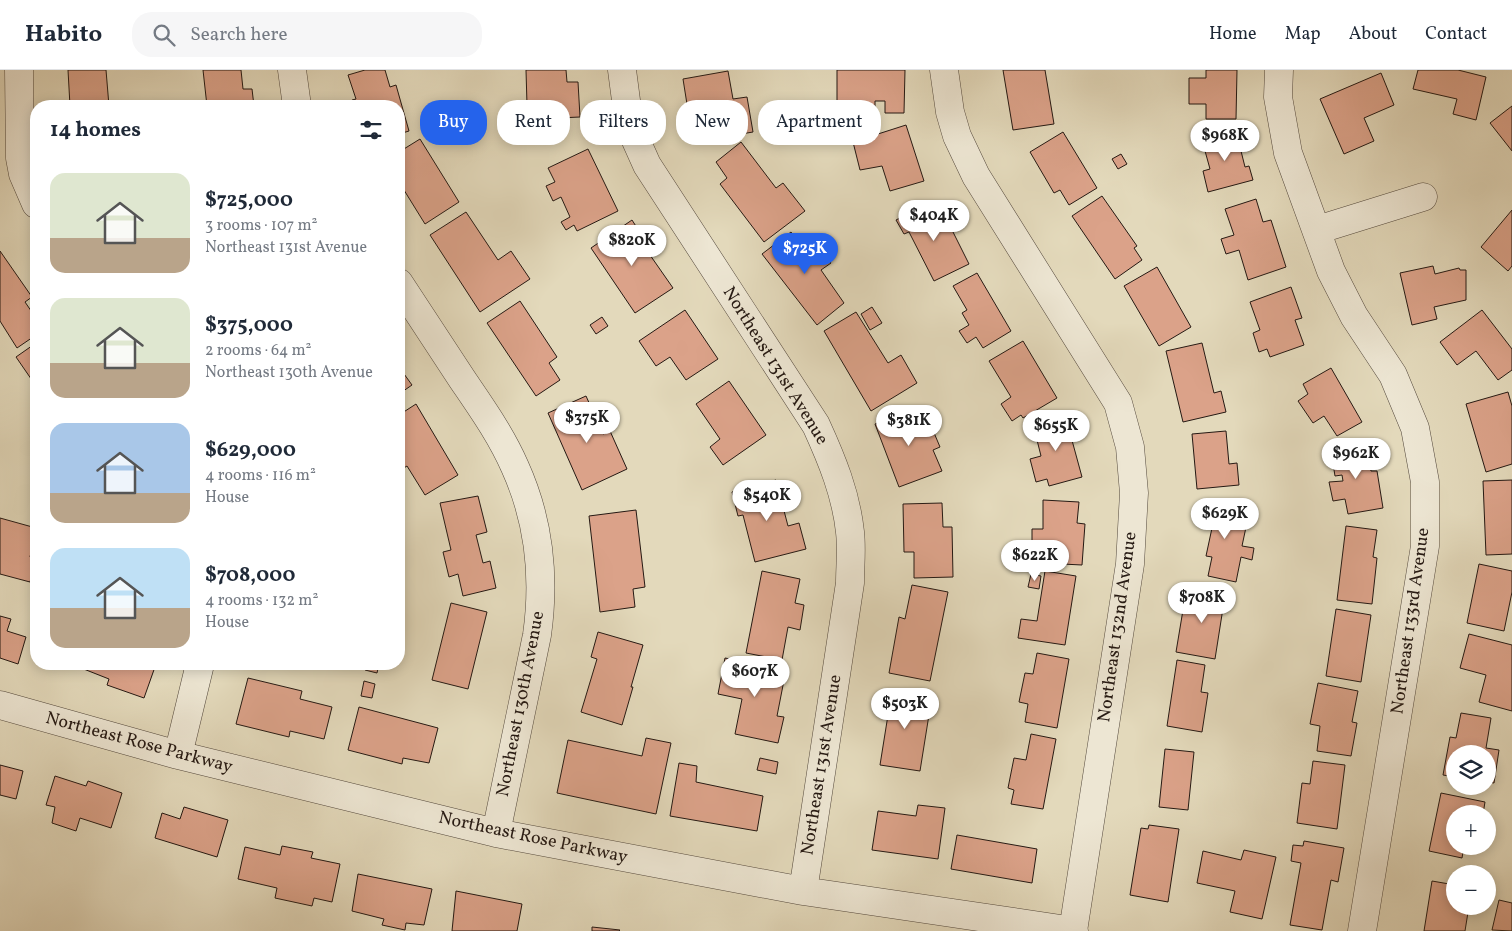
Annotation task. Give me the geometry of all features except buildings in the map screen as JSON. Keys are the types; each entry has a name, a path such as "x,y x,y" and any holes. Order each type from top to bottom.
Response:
{"street":[{"path":"19,70 20,158 23,174 30,190"},
{"path":"292,70 296,100"},
{"name":"Northeast 131st Avenue","path":"622,70 627,108 634,136 647,165 816,425 834,465 842,492 850,533 850,583 803,891"},
{"name":"Northeast 132nd Avenue","path":"944,70 950,112 957,136 976,176 1118,403 1130,447 1134,493 1130,564 1073,931"},
{"name":"Northeast 133rd Avenue","path":"1279,70 1278,97 1288,152 1331,271 1354,316 1393,375 1416,428 1425,482 1425,546 1362,931"},
{"path":"1317,230 1423,197"},
{"name":"Northeast 130th Avenue","path":"405,292 495,430 515,467 530,508 536,536 541,572 541,606 537,635 496,832"},
{"path":"178,755 199,670"},
{"name":"Northeast Rose Parkway","path":"0,705 178,755 496,832 803,891 1073,931"}]}
